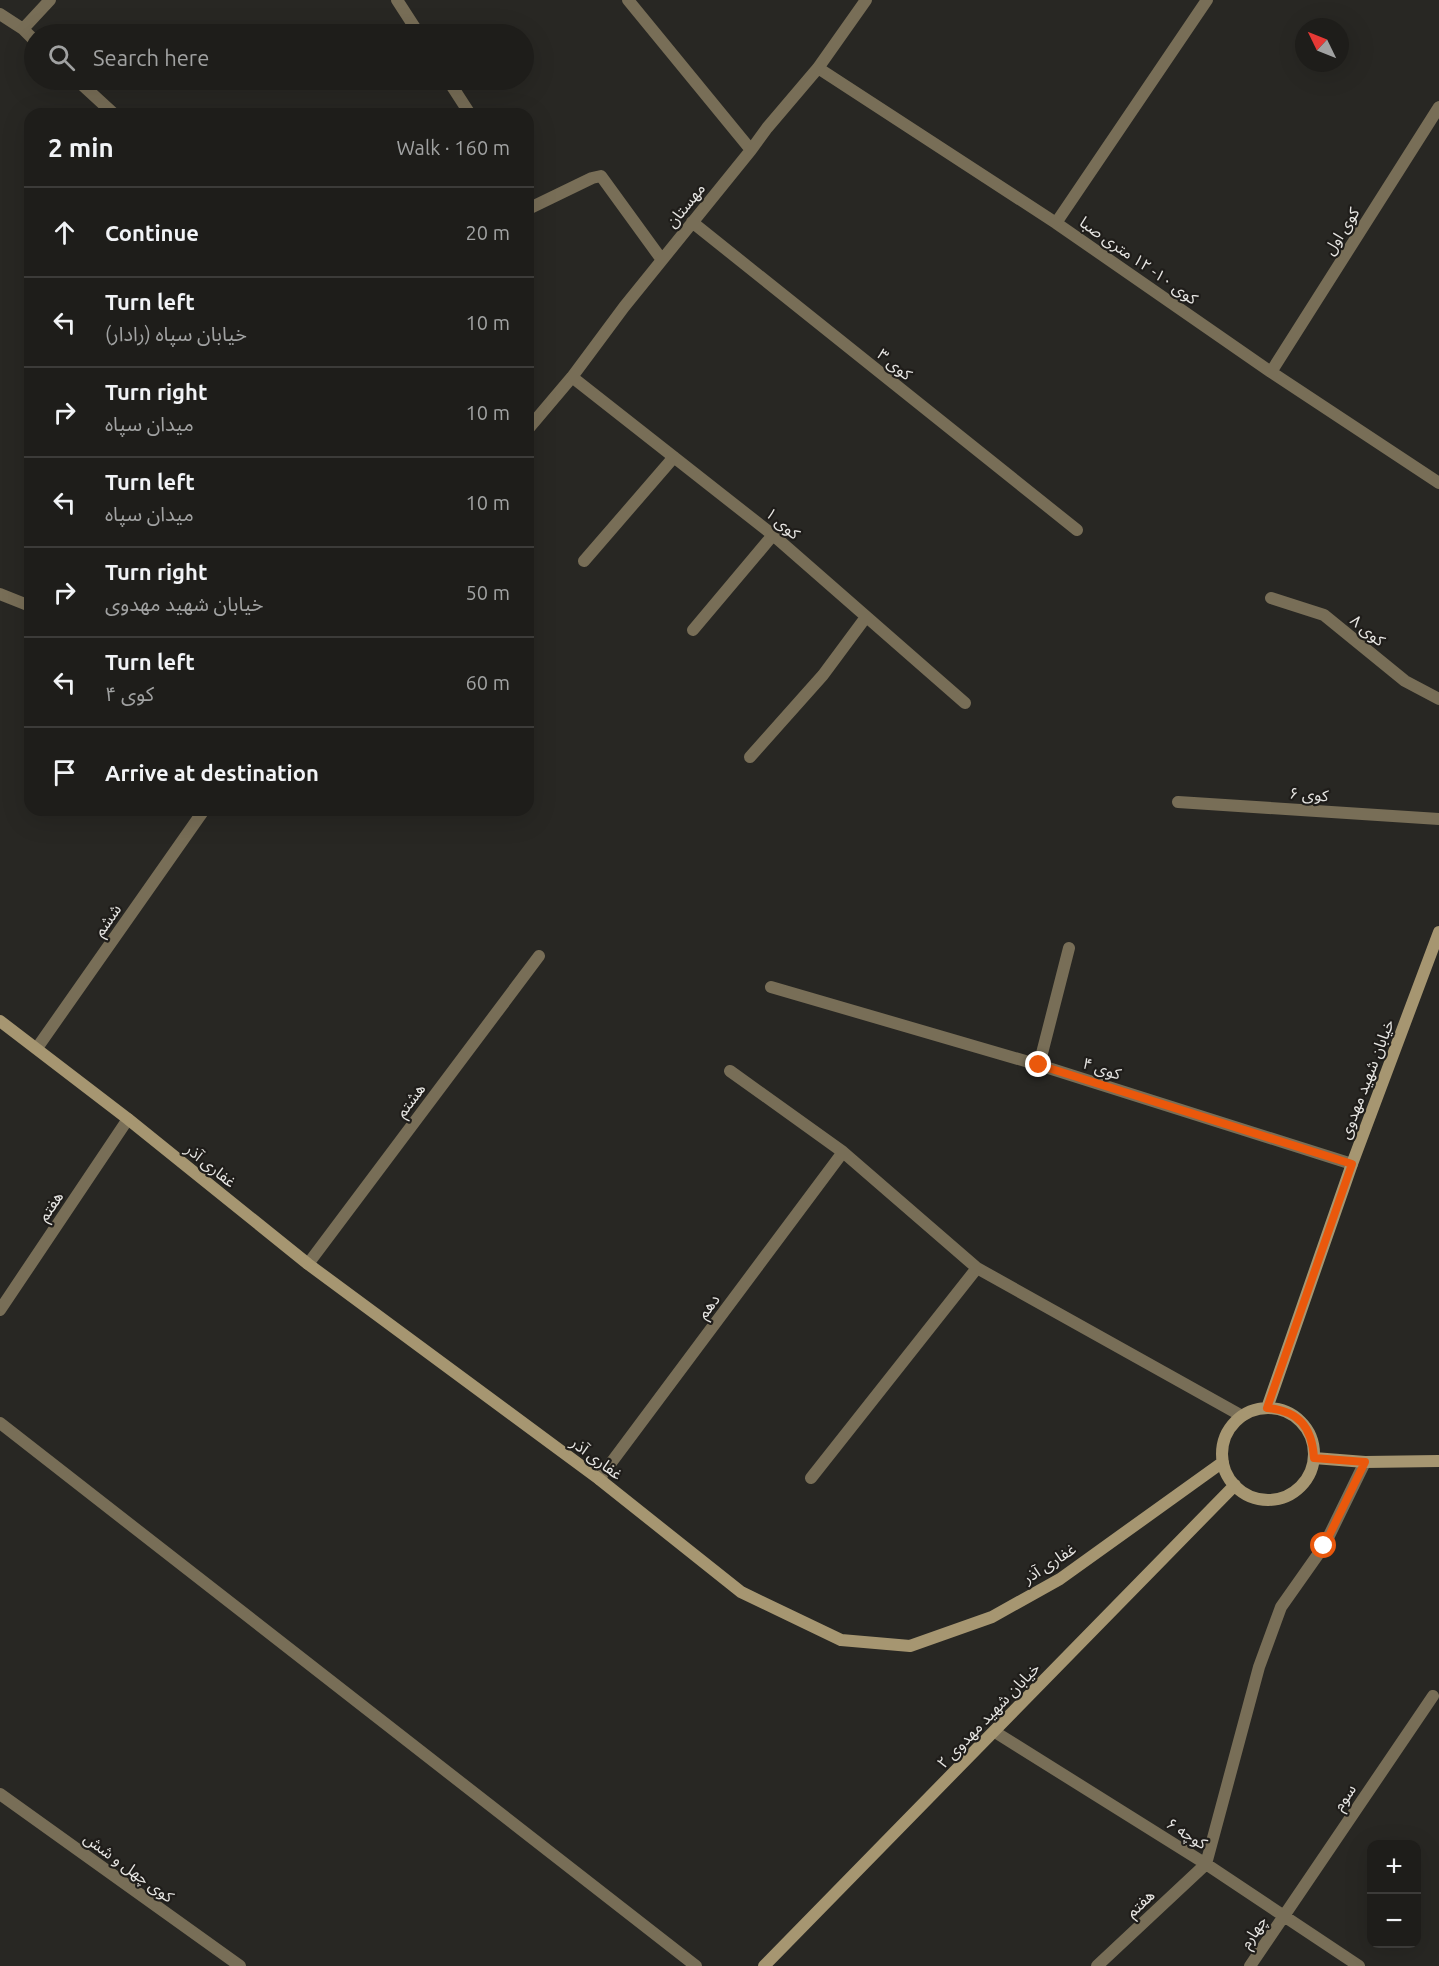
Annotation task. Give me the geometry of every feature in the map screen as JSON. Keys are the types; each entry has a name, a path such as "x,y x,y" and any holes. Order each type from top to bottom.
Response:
{"street":[{"path":"28,24 50,0"},
{"path":"397,0 413,24"},
{"path":"628,0 752,150"},
{"name":"مهستان","path":"534,422 752,150 767,128 818,68 866,0"},
{"path":"1056,223 1207,0"},
{"path":"0,15 23,29"},
{"name":"کوی ۱۰- ۱۲ متری صبا","path":"818,68 1056,223 1271,372 1439,483"},
{"path":"88,90 107,108"},
{"path":"454,90 466,108"},
{"name":"کوی اول","path":"1271,372 1439,107"},
{"path":"534,205 601,176 662,260"},
{"name":"کوی ۳","path":"692,222 1077,530"},
{"name":"کوی ۱","path":"572,377 773,535 965,704"},
{"path":"584,561 674,457"},
{"path":"693,630 773,535"},
{"path":"0,594 24,604"},
{"name":"کوی ۸","path":"1271,598 1324,615 1404,681 1439,699"},
{"path":"750,758 823,675 866,617"},
{"name":"کوی ۶","path":"1178,802 1439,819"},
{"name":"ششم","path":"37,1048 200,816"},
{"name":"خیابان شهید مهدوی","path":"1267,1408 1352,1164 1439,932"},
{"path":"1039,1065 1069,948"},
{"name":"هشتم","path":"308,1264 539,956"},
{"name":"کوی ۴","path":"771,987 1039,1065 1352,1164"},
{"name":"غفاری آذر","path":"0,1021 128,1119 308,1264 599,1479 741,1592 841,1640 910,1646 992,1617 1060,1579 1223,1462"},
{"path":"730,1071 843,1152 977,1268 1242,1416"},
{"name":"هفتم","path":"0,1311 128,1119"},
{"name":"دهم","path":"599,1479 843,1152"},
{"path":"811,1478 977,1268"},
{"path":"1267,1408 1282,1409 1296,1417 1307,1428 1313,1443 1314,1458 1310,1473 1302,1485 1290,1494 1276,1499 1261,1499 1246,1494 1227,1474 1223,1462 1226,1436 1232,1425 1242,1416 1254,1410 1267,1408"},
{"path":"0,1423 696,1966"},
{"path":"1314,1458 1365,1462 1439,1461"},
{"path":"1206,1864 1259,1667 1281,1607 1324,1546 1365,1462"},
{"name":"خیابان شهید مهدوی ۲","path":"764,1966 1235,1485"},
{"name":"سوم","path":"1282,1917 1432,1696"},
{"name":"کوچه ۶","path":"995,1732 1206,1864 1282,1917 1359,1966"},
{"name":"کوی چهل و شش","path":"0,1794 240,1966"},
{"name":"هفتم","path":"1097,1966 1206,1864"},
{"name":"چهارم","path":"1250,1966 1282,1917"}],"route":[{"path":"1039,1065 1352,1164 1267,1408 1282,1409 1296,1417 1307,1428 1313,1443 1314,1458 1365,1462 1324,1546"}]}
